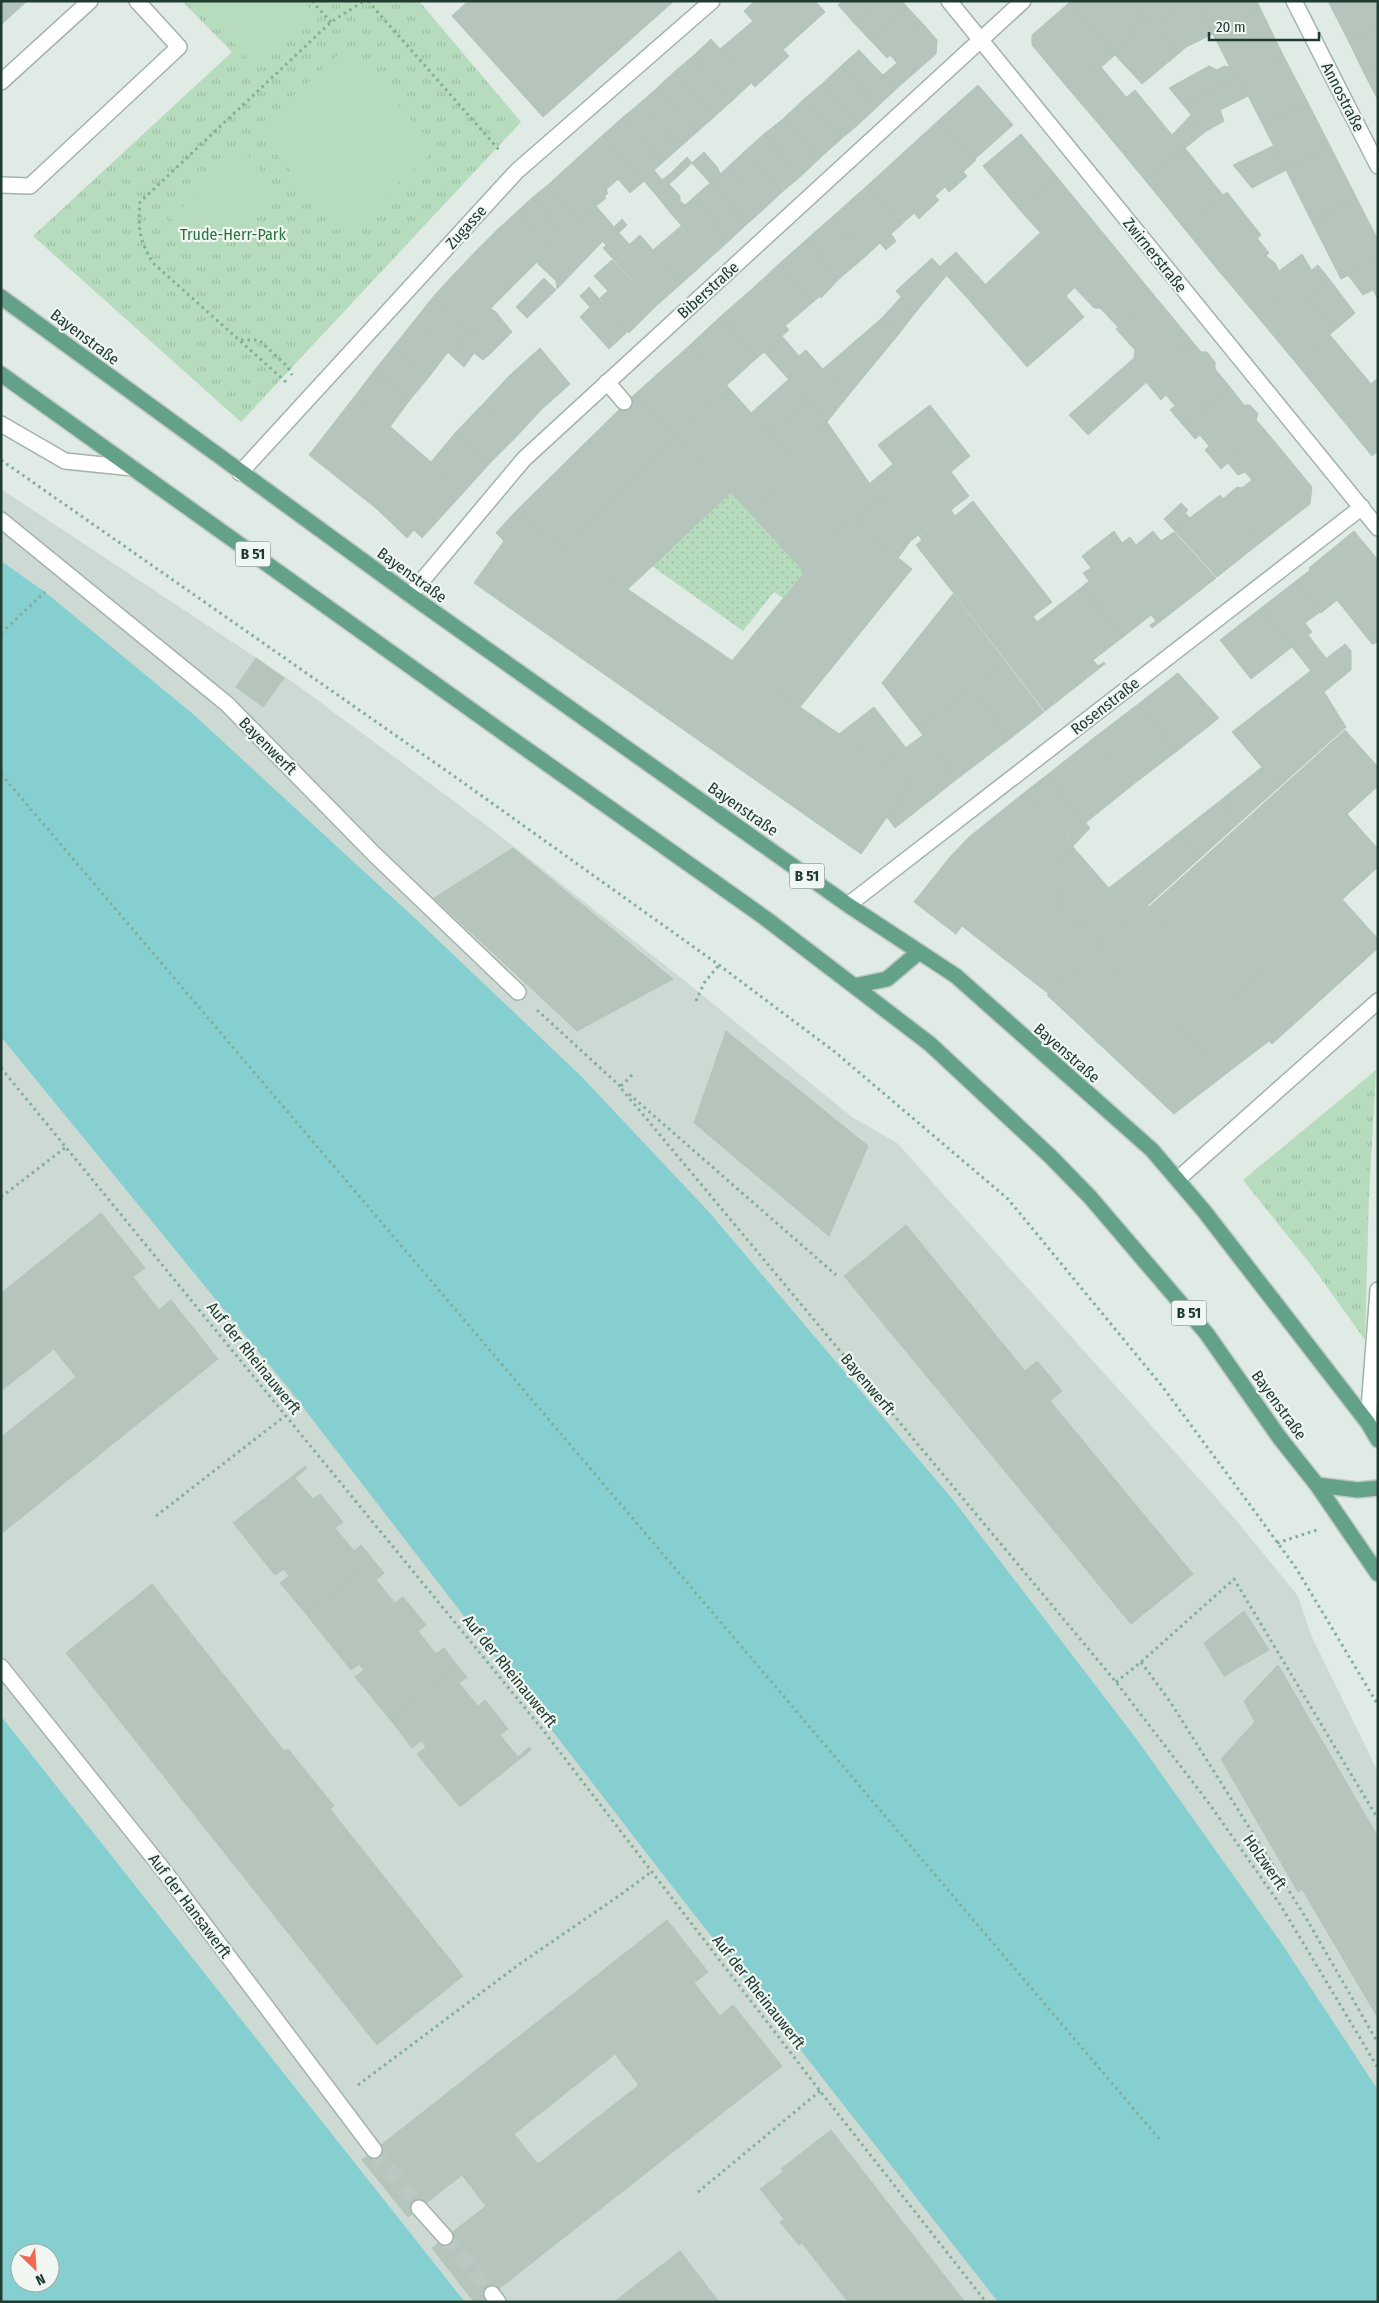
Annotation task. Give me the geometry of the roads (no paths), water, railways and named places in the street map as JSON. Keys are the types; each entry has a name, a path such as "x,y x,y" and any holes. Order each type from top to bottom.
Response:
{"main road":[{"name":"Bayenstraße","path":"1,297 240,473 410,595 848,905 956,976 1152,1150 1178,1180 1368,1423 1378,1440"},
{"name":"Bayenstraße","path":"1,374 765,918 930,1044 1050,1156 1090,1197 1207,1334 1279,1437 1317,1485"},
{"path":"854,986 886,979 919,952"},
{"path":"1317,1485 1358,1490 1378,1488"},
{"name":"B 51","path":"1317,1485 1378,1574"}],"street":[{"path":"1,82 90,1"},
{"path":"1,185 30,186 180,47 137,1"},
{"name":"Zugasse","path":"240,473 517,171 712,1"},
{"name":"Zwirnerstraße","path":"949,1 1378,528"},
{"name":"Biberstraße","path":"410,595 524,459 1024,1"},
{"name":"Annostraße","path":"1294,1 1378,166"},
{"path":"607,382 624,402"},
{"path":"1,424 65,461 133,468"},
{"name":"Rosenstraße","path":"848,905 1362,508"},
{"name":"Bayenwerft","path":"1,520 227,704 374,854 518,992"},
{"path":"1178,1180 1378,1001"},
{"path":"1368,1423 1378,1290"},
{"name":"Auf der Hansawerft","path":"1,1667 161,1867 374,2150"},
{"path":"419,2208 445,2237"}],"water":[{"path":"1,561 45,592 193,714 419,922 581,1076 709,1212 954,1501 1135,1737 1280,1941 1378,2090 1378,2302 998,2302 661,1872 289,1389 1,1037"},
{"path":"1,1716 465,2302 1,2302"}],"tunnel":[{"path":"374,2150 419,2208"},
{"path":"445,2237 492,2294"}],"park label":[{"name":"Trude-Herr-Park","path":"233,234"}]}
